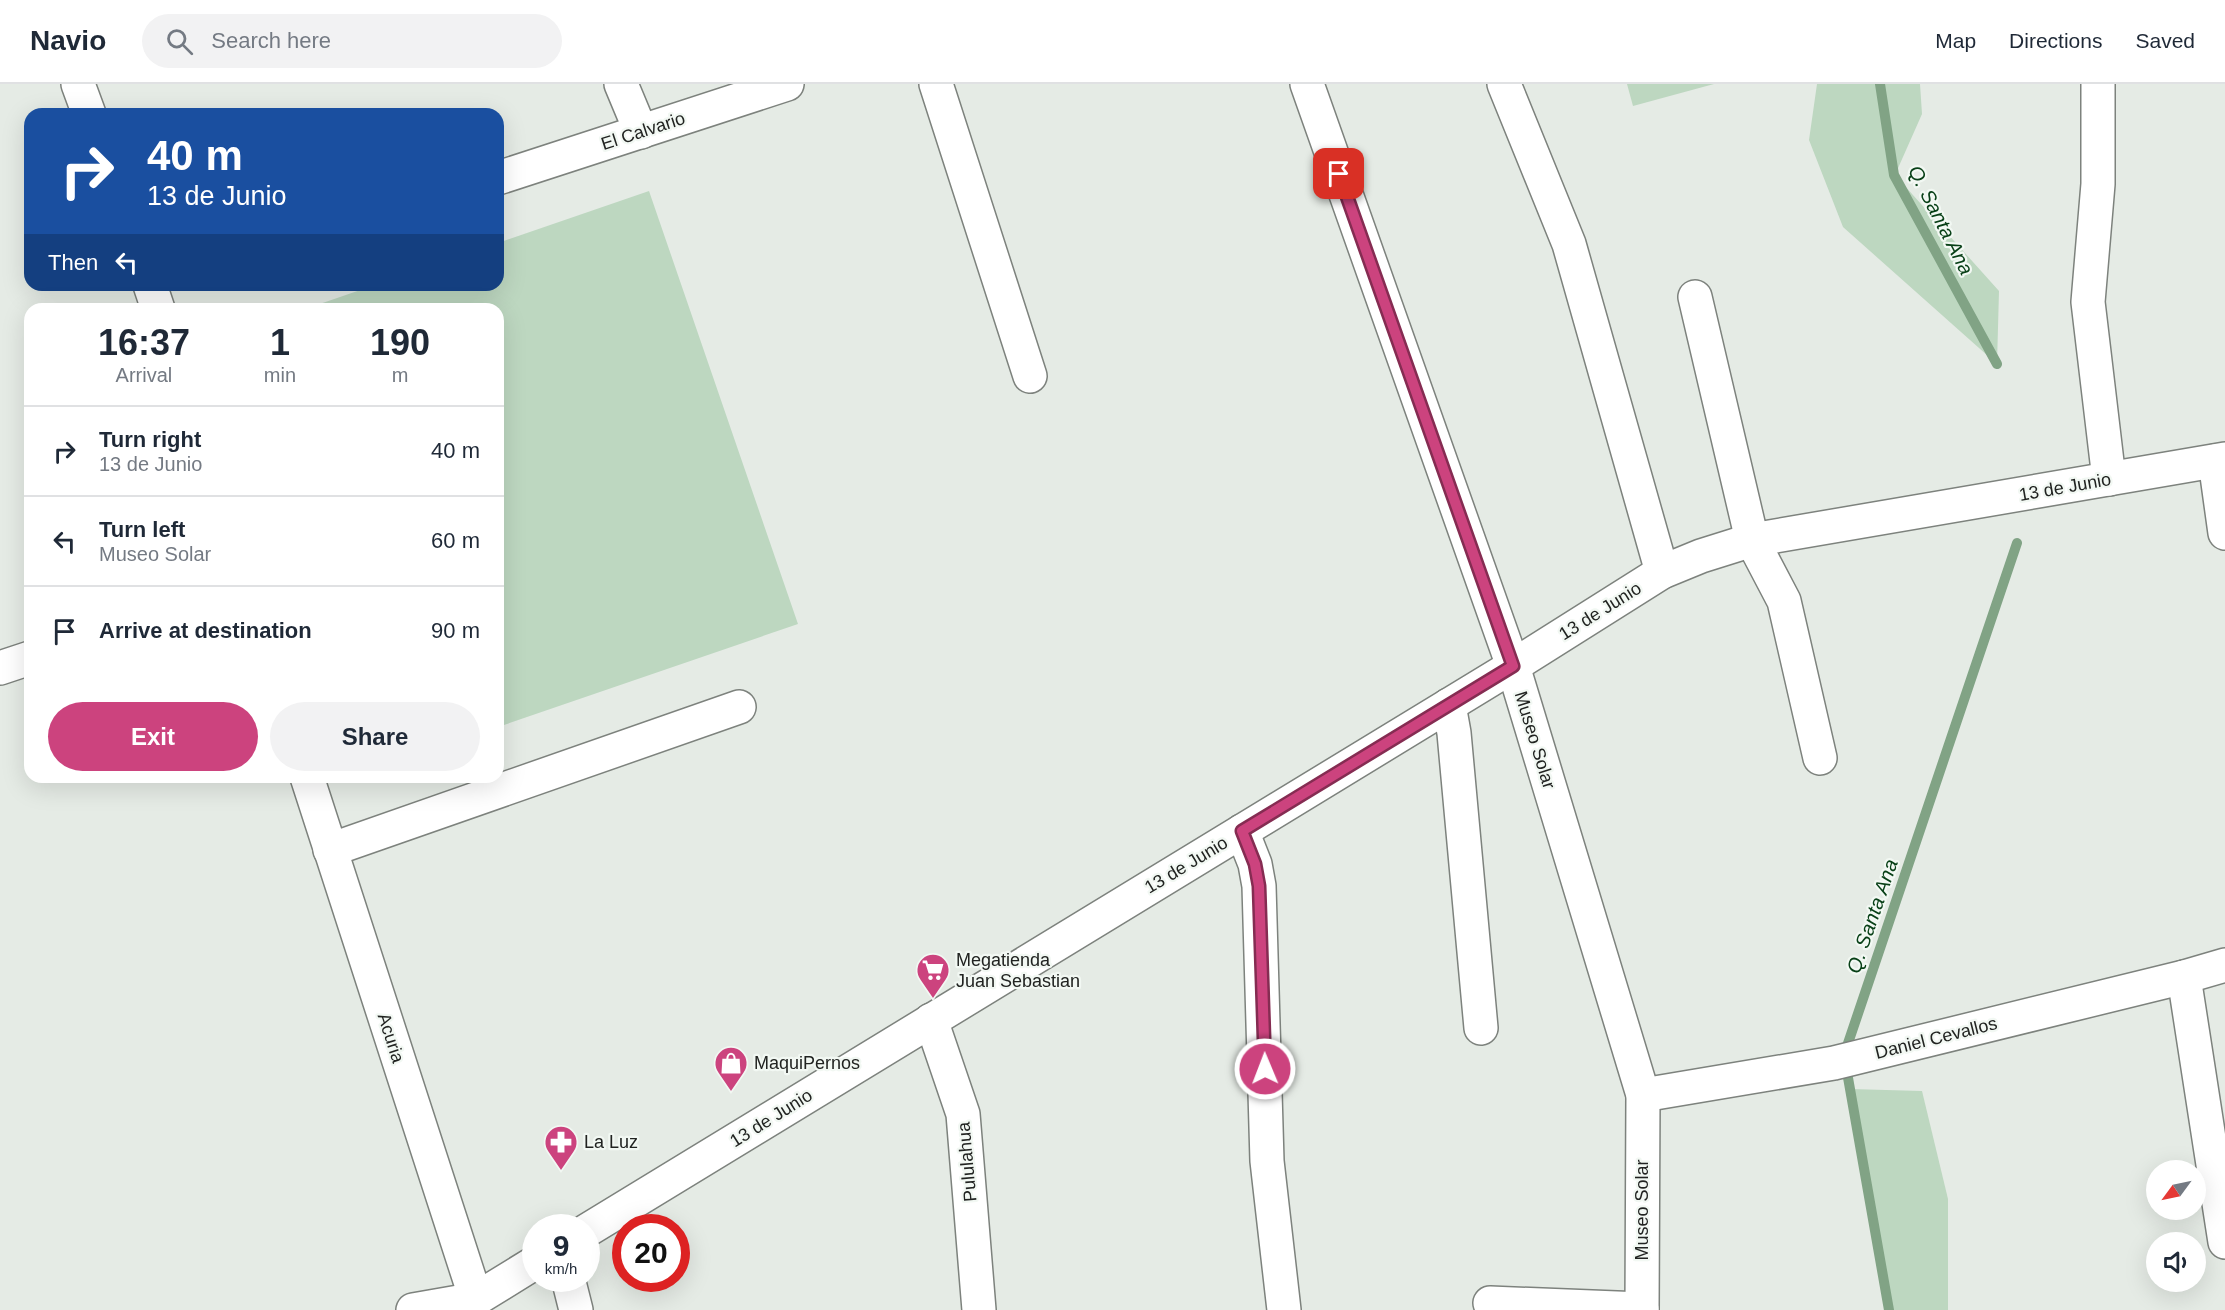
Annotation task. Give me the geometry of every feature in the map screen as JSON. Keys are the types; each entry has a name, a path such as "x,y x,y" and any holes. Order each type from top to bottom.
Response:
{"street":[{"path":"78,84 87,108"},
{"path":"621,84 641,132"},
{"name":"El Calvario","path":"504,176 787,84"},
{"path":"936,84 1030,376"},
{"name":"Museo Solar","path":"1307,84 1513,666 1643,1095 1642,1310"},
{"path":"1504,84 1569,244 1662,572"},
{"path":"2097,84 2098,184 2088,302 2109,479"},
{"path":"1695,297 1752,540 1784,601 1820,758"},
{"path":"2220,460 2225,533"},
{"name":"13 de Junio","path":"600,1222 1513,666 1662,572 1701,556 1752,540 2220,460"},
{"path":"0,668 24,660"},
{"path":"1449,705 1454,733 1481,1028"},
{"path":"330,849 368,838 740,707"},
{"name":"Acuria","path":"309,783 471,1305"},
{"path":"1242,831 1255,864 1259,886 1267,1161 1284,1310"},
{"name":"Daniel Cevallos","path":"1643,1095 1834,1063 2225,965"},
{"path":"2184,977 2225,1242"},
{"name":"Pululahua","path":"931,1020 963,1114 979,1310"},
{"path":"413,1310 471,1305 522,1271"},
{"path":"572,1292 576,1310"},
{"path":"1490,1303 1642,1310"}],"green space":[{"path":"1627,84 1714,84 1633,106"},
{"path":"1817,84 1920,84 1922,114 1895,175 1999,291 1997,364 1843,227 1809,140"},
{"path":"649,191 798,624 504,725 504,303 322,303 358,291 504,291 504,241"},
{"path":"1850,1089 1922,1091 1948,1199 1948,1310 1889,1310"}],"waterway":[{"name":"Q. Santa Ana","path":"1880,84 1894,175 1997,364"},
{"name":"Q. Santa Ana","path":"1889,1310 1844,1055 2017,543"}],"place":[{"name":"Megatienda Juan Sebastian","path":"933,999"},
{"name":"MaquiPernos","path":"731,1092"},
{"name":"La Luz","path":"561,1171"}],"route":[{"path":"1265,1069 1259,886 1255,864 1242,831 1513,666 1339,174"}]}
